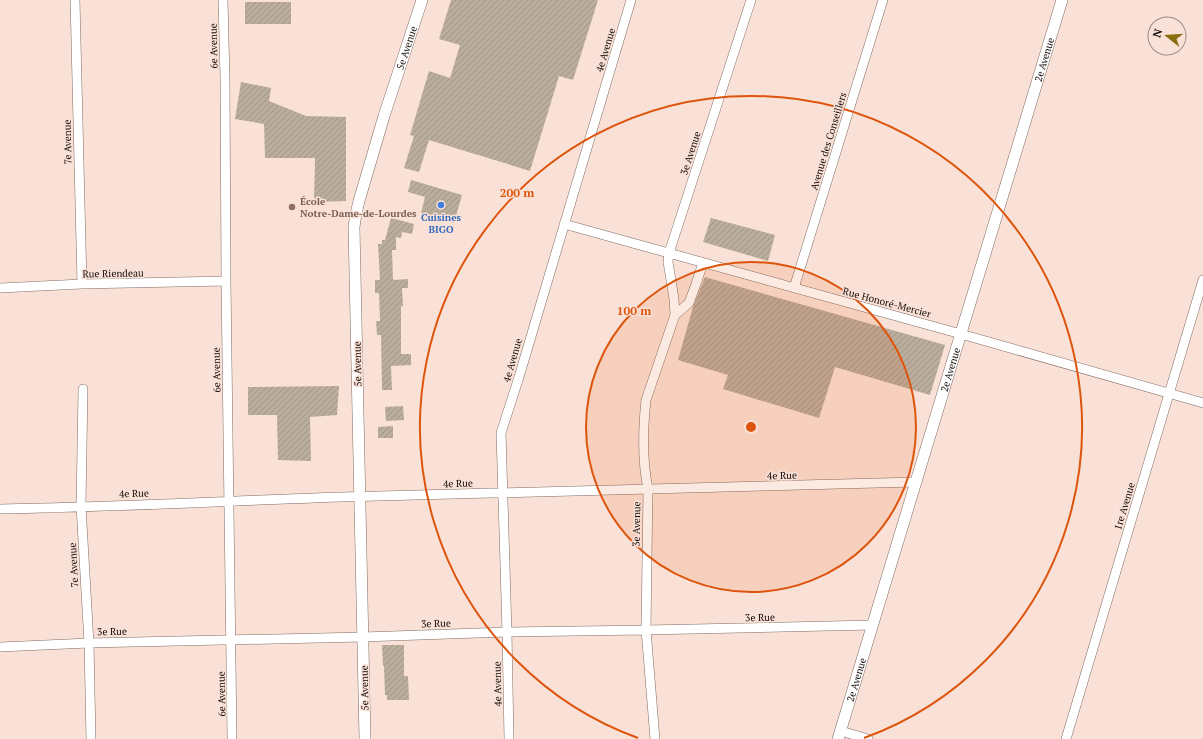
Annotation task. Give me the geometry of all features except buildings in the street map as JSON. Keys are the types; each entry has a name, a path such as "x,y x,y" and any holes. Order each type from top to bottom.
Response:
{"street":[{"name":"7e Avenue","path":"75,0 82,284"},
{"name":"6e Avenue","path":"223,0 232,739"},
{"name":"5e Avenue","path":"365,739 354,227 359,201 382,123 422,0"},
{"name":"4e Avenue","path":"509,739 501,434 631,0"},
{"name":"3e Avenue","path":"655,739 646,630 648,489 645,476 644,447 646,400 675,315 668,262 669,253 751,0"},
{"name":"Avenue des Conseillers","path":"794,288 883,0"},
{"name":"2e Avenue","path":"840,735 1062,0"},
{"name":"Rue Honoré-Mercier","path":"564,224 1203,403"},
{"name":"3e Avenue","path":"675,315 689,303 703,263"},
{"name":"1re Avenue","path":"1066,739 1203,280"},
{"name":"Rue Riendeau","path":"0,288 82,284 226,281"},
{"name":"7e Avenue","path":"83,389 81,506 89,642 91,739"},
{"name":"4e Rue","path":"0,509 360,496 916,482"},
{"name":"3e Rue","path":"0,647 89,642 873,625"},
{"path":"840,735 868,739"}],"place":[{"name":"Cuisines BIGO","path":"441,205"},
{"name":"École Notre-Dame-de-Lourdes","path":"292,207"}]}
